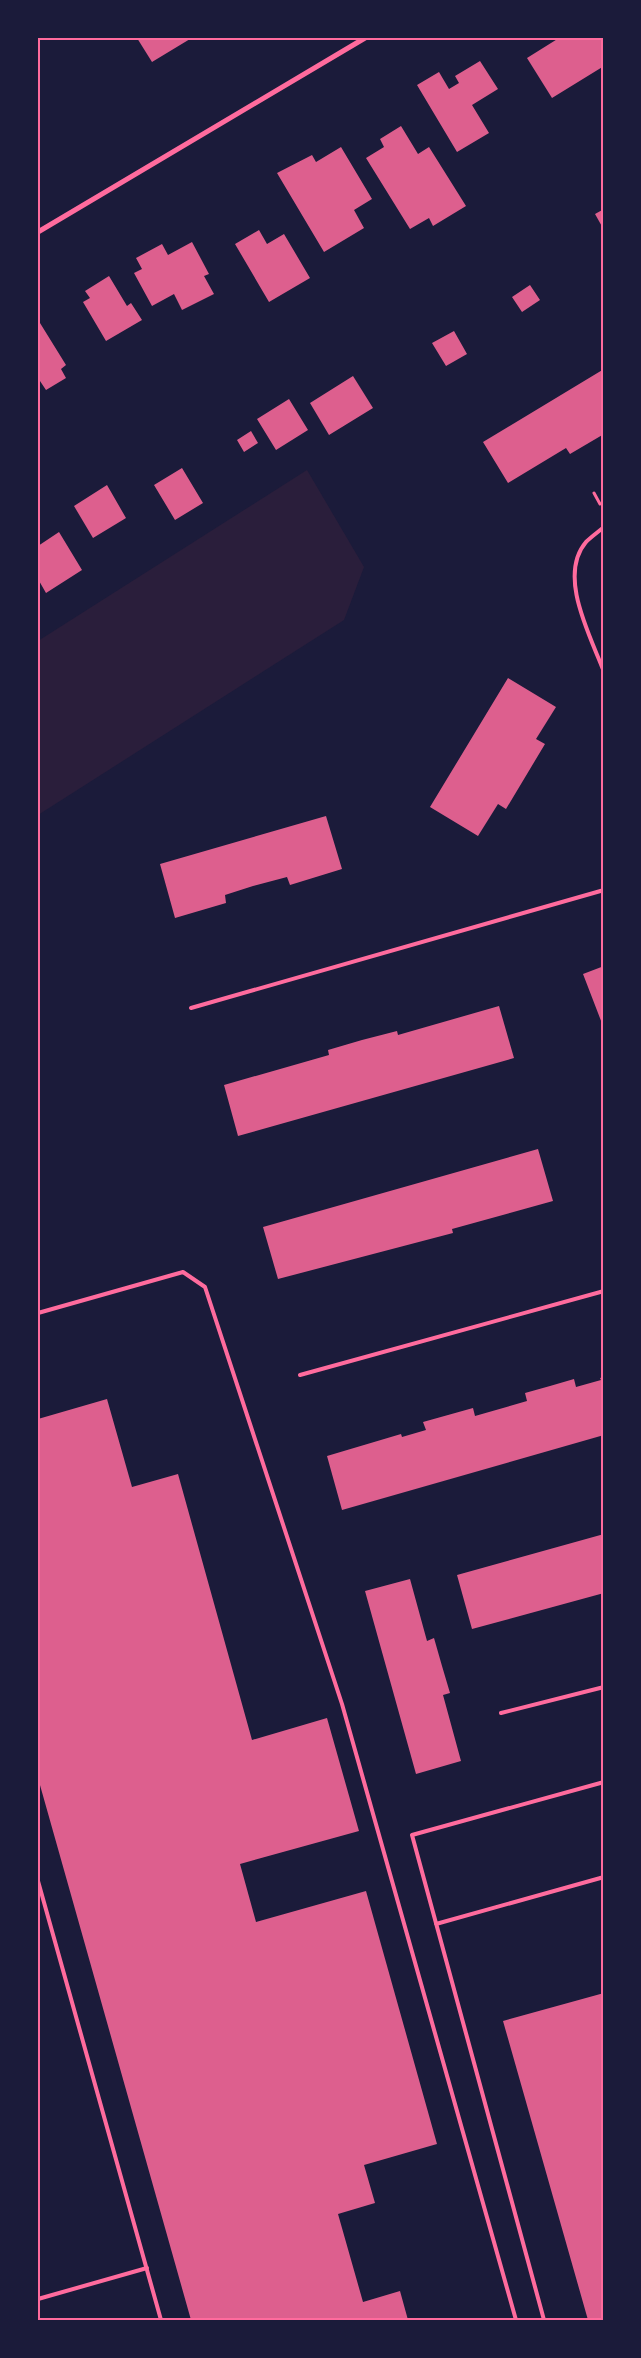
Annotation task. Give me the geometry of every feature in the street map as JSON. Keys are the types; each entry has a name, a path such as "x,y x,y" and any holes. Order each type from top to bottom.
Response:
{"street":[{"path":"38,232 366,38"}],"lane":[{"path":"604,527 585,543 574,568 575,594 604,672"},
{"path":"192,1008 604,890"},
{"path":"38,1313 183,1272 205,1287 342,1704 516,2320"},
{"path":"300,1375 604,1290"},
{"path":"501,1713 604,1687"},
{"path":"544,2320 412,1835 604,1782"},
{"path":"436,1924 604,1877"},
{"path":"38,1881 161,2320"},
{"path":"38,2300 147,2268"}],"path":[{"path":"594,493 600,504"},
{"path":"604,851 604,861"}],"shaded area":[{"path":"307,470 364,567 344,620 38,815 38,641"}],"building":[{"path":"137,38 189,38 190,39 152,62"},
{"path":"559,38 604,38 604,66 552,98 527,58"},
{"path":"480,61 498,89 472,105 489,133 457,152 417,85 439,72 449,89 459,83 455,76"},
{"path":"401,126 418,154 429,147 466,206 433,226 429,218 410,229 366,158 384,147 380,139"},
{"path":"341,147 372,199 354,210 364,228 324,252 277,173 312,155 316,162"},
{"path":"604,209 604,230 595,214"},
{"path":"259,230 267,244 284,234 310,278 269,302 235,244"},
{"path":"192,242 209,274 204,276 214,294 182,310 174,294 152,306 134,273 142,269 136,258 162,244 168,255"},
{"path":"109,276 127,306 131,303 142,320 106,341 83,302 90,298 85,291"},
{"path":"530,285 540,300 522,312 512,297"},
{"path":"40,323 66,365 61,369 66,378 46,390 40,381 38,382 38,325"},
{"path":"454,331 467,354 446,366 432,343"},
{"path":"604,369 604,434 570,454 566,448 508,483 483,442"},
{"path":"353,376 373,408 329,435 310,403"},
{"path":"289,399 308,430 276,450 257,419"},
{"path":"251,431 258,443 244,452 237,440"},
{"path":"182,468 203,503 175,520 154,485"},
{"path":"107,485 126,518 93,538 74,506"},
{"path":"59,532 82,570 46,593 38,579 38,546"},
{"path":"508,678 556,707 536,739 545,744 506,809 498,804 478,836 430,807"},
{"path":"326,816 342,869 290,885 287,877 253,886 225,895 226,903 175,918 160,864"},
{"path":"604,966 604,1026 603,1026 583,974"},
{"path":"499,1006 514,1058 238,1136 224,1085 329,1055 328,1050 362,1040 397,1031 398,1035"},
{"path":"538,1149 553,1201 452,1229 453,1233 278,1279 263,1227"},
{"path":"604,1377 604,1435 342,1510 327,1456 401,1434 402,1437 426,1430 423,1422 473,1408 475,1416 527,1401 525,1393 574,1379 576,1387 601,1380 600,1378"},
{"path":"107,1399 132,1487 178,1474 252,1740 327,1718 359,1831 240,1864 256,1922 366,1891 437,2144 364,2165 375,2203 338,2214 363,2302 400,2291 408,2320 191,2320 38,1778 38,1419"},
{"path":"604,1534 604,1593 472,1629 457,1575"},
{"path":"410,1579 427,1641 434,1638 450,1693 443,1695 461,1761 416,1774 365,1591"},
{"path":"604,1993 604,2320 588,2320 503,2021"}]}
